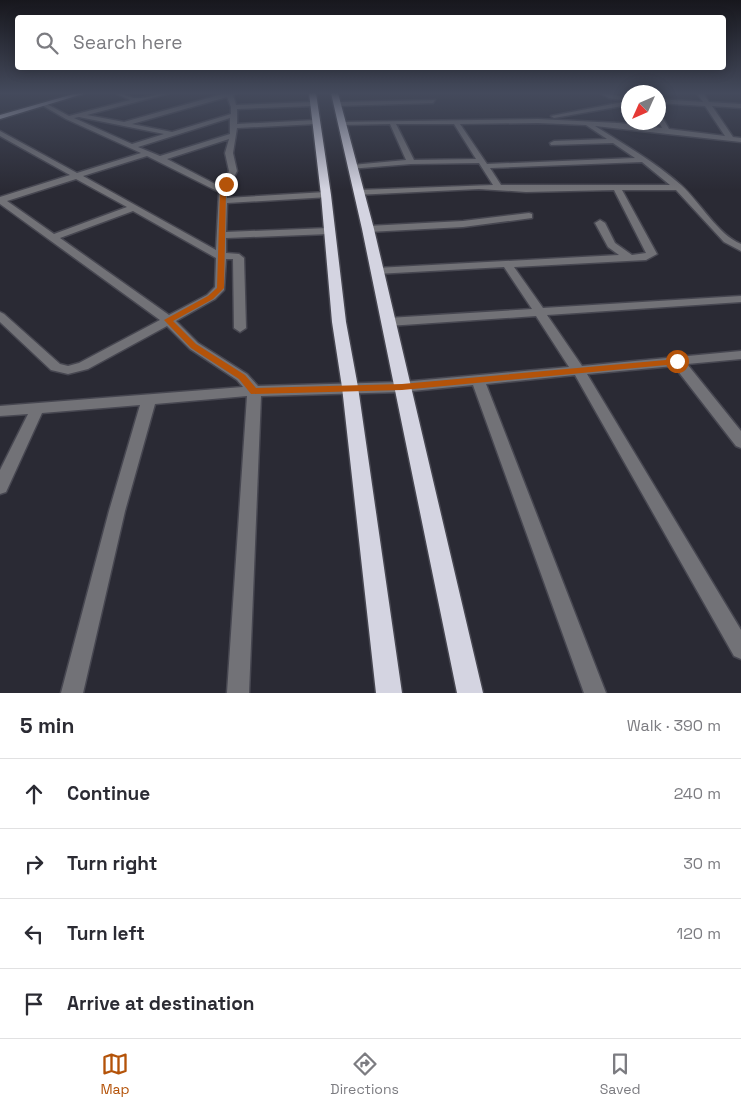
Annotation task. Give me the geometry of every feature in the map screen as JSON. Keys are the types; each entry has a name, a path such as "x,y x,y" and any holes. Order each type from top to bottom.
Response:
{"highway":[{"path":"316,125 339,322 350,387 389,693"},
{"path":"343,125 368,229 470,693"}],"street":[{"path":"84,125 160,159 223,196 326,196"},
{"path":"123,125 173,134"},
{"path":"130,147 196,125"},
{"path":"0,316 56,367 68,370 83,366 211,297 220,288 223,196 233,171 229,153 234,126 248,125"},
{"path":"394,125 411,162"},
{"path":"458,125 499,188"},
{"path":"589,125 643,160 678,187 728,242 741,248"},
{"path":"606,125 741,140"},
{"path":"722,125 731,139"},
{"path":"0,133 220,256 234,256 238,258 240,328"},
{"path":"160,159 233,135"},
{"path":"554,143 613,141"},
{"path":"0,200 146,154"},
{"path":"352,167 411,162 483,164 643,160"},
{"path":"358,193 499,188 678,187"},
{"path":"376,271 539,264 589,258 646,257 652,254 617,188"},
{"path":"0,200 168,320 194,346 242,377 254,392 238,693"},
{"path":"54,237 133,208"},
{"path":"368,229 463,224 529,216"},
{"path":"600,223 611,245 630,258"},
{"path":"222,235 329,231"},
{"path":"508,264 579,371 741,649"},
{"path":"388,322 539,313 656,303 741,299"},
{"path":"0,411 254,392 350,387 402,387 741,355"},
{"path":"677,361 741,442"},
{"path":"478,380 595,693"},
{"path":"72,693 117,511 149,399"},
{"path":"0,487 37,409"}],"route":[{"path":"226,184 223,191 220,288 211,297 168,320 194,346 242,377 254,392 350,387 402,387 677,361"}]}
